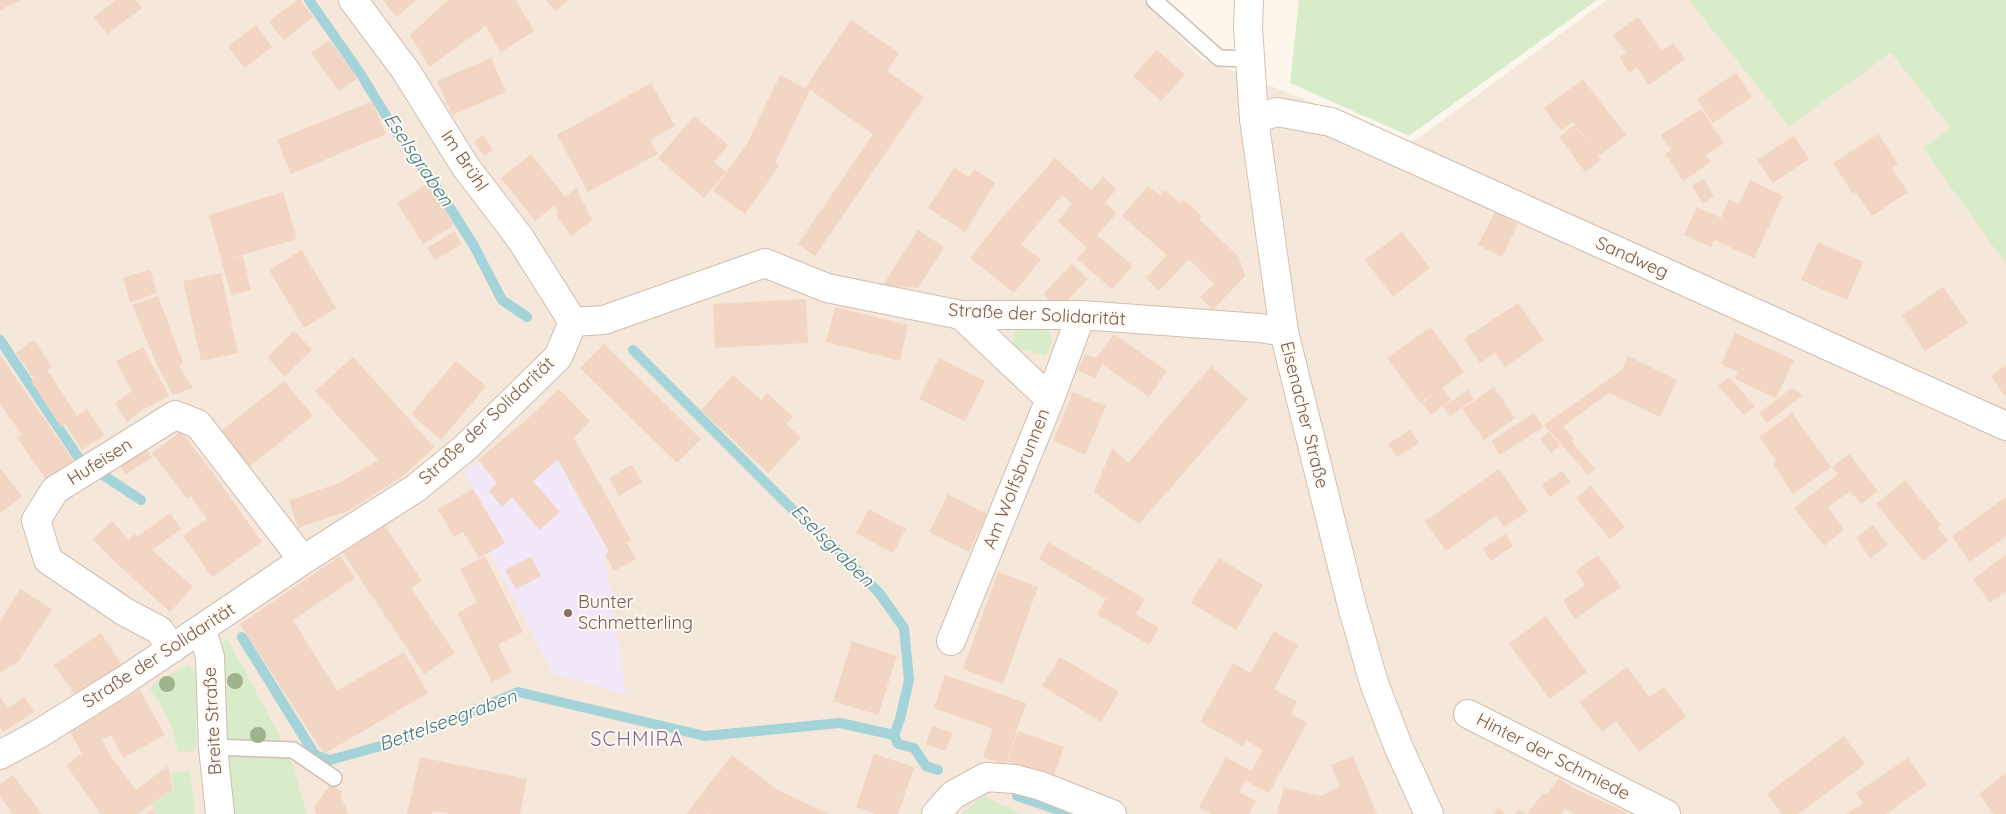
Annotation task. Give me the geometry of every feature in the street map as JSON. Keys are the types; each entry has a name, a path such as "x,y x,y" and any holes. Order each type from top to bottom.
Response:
{"street":[{"name":"Im Brühl","path":"353,0 406,71 465,166 520,238 574,322"},
{"name":"Eisenacher Straße","path":"1249,0 1248,27 1254,119 1284,332 1352,606 1374,683 1398,746 1429,814"},
{"name":"Sandweg","path":"1254,119 1277,112 1331,122 2006,426"},
{"name":"Straße der Solidarität","path":"0,755 37,735 172,649 304,560 416,488 466,447 558,356 574,322 604,320 765,263 827,288 962,315 1081,315 1260,328 1284,332"},
{"path":"962,315 1050,399"},
{"name":"Am Wolfsbrunnen","path":"951,641 1050,399 1081,315"},
{"name":"Hufeisen","path":"172,649 159,630 125,612 48,560 36,520 55,490 175,415 198,424 304,560"},
{"name":"Breite Straße","path":"202,629 210,658 213,747 220,814"},
{"name":"Hinter der Schmiede","path":"1468,714 1666,814"},
{"path":"936,814 953,795 986,777 1015,779 1041,786 1112,814"}],"lane":[{"path":"1154,0 1219,58 1250,59"},
{"path":"213,747 293,750 334,778"}],"shaded area":[{"path":"0,0 1142,0 1202,59 1413,142 1607,0 2006,0 2006,814 0,814"},
{"name":"Bunter Schmetterling","path":"525,421 558,460 609,552 605,554 626,695 553,673 490,552 505,542 464,473"}],"green space":[{"path":"1299,0 1597,0 1409,136 1290,83"},
{"path":"1689,0 2006,0 2006,264 1923,148 1951,128 1891,53 1789,126"},
{"path":"1022,327 1048,328 1053,339 1046,356 1013,347 1011,344 1015,332"},
{"path":"227,638 277,731 293,766 307,814 235,814 231,802 225,733 222,644"},
{"path":"188,665 197,674 196,751 178,752 172,728 162,707 150,689 157,681"},
{"path":"190,771 195,814 158,814 151,805 174,789 171,773"},
{"path":"984,796 1022,814 961,814"}],"building":[{"path":"0,0 22,0 0,10"},
{"path":"116,0 136,0 142,8 107,34 94,17"},
{"path":"297,0 300,0 313,17 284,40 269,22"},
{"path":"383,0 416,0 397,17"},
{"path":"448,0 516,0 534,31 501,52 486,26 429,67 410,35"},
{"path":"546,0 569,0 555,11"},
{"path":"1638,17 1662,51 1673,43 1685,59 1649,85 1637,67 1630,73 1619,57 1626,53 1613,35"},
{"path":"851,20 899,53 887,71 924,97 815,256 798,244 873,134 810,90 775,163 779,166 745,214 713,191 747,144 780,75 805,88"},
{"path":"256,25 272,47 245,68 228,47"},
{"path":"329,40 358,78 339,91 311,53"},
{"path":"1157,50 1185,75 1161,101 1133,76"},
{"path":"491,58 506,92 452,115 437,81"},
{"path":"1736,73 1752,97 1713,123 1697,99"},
{"path":"1583,79 1626,135 1598,156 1601,160 1585,172 1559,137 1574,125 1595,152 1573,122 1561,131 1544,108"},
{"path":"651,83 675,126 650,140 658,154 588,192 557,135"},
{"path":"372,101 386,134 291,174 277,140"},
{"path":"1701,109 1724,143 1706,155 1711,162 1683,181 1665,154 1671,150 1661,135"},
{"path":"694,116 728,145 714,162 726,172 704,198 658,158"},
{"path":"1878,134 1898,164 1892,168 1908,192 1872,216 1856,192 1853,194 1833,163"},
{"path":"483,135 493,150 484,156 474,141"},
{"path":"1794,136 1809,159 1773,183 1757,160"},
{"path":"531,154 565,197 576,188 592,220 571,236 555,214 559,212 554,206 535,221 501,178"},
{"path":"1055,158 1091,190 1103,177 1117,189 1105,202 1117,213 1097,235 1133,266 1112,289 1077,259 1087,248 1058,221 1072,204 1062,195 1021,244 1041,259 1014,293 970,258 996,225"},
{"path":"954,168 969,177 974,169 995,183 965,232 928,208"},
{"path":"1703,179 1714,196 1703,203 1692,186"},
{"path":"1750,180 1783,196 1754,258 1714,240 1711,247 1684,235 1697,207 1721,218 1729,199 1739,204"},
{"path":"428,183 454,225 423,244 397,203"},
{"path":"1148,186 1160,196 1165,190 1181,204 1184,200 1202,216 1199,219 1239,257 1245,276 1213,310 1200,297 1214,284 1189,259 1159,291 1146,278 1167,255 1122,216"},
{"path":"283,192 297,239 232,258 243,256 251,290 231,295 209,215"},
{"path":"1495,212 1518,224 1502,257 1478,245"},
{"path":"918,230 944,247 918,288 883,285"},
{"path":"455,231 462,244 435,260 427,248"},
{"path":"1402,232 1430,268 1393,297 1365,260"},
{"path":"1818,242 1863,262 1847,300 1801,280"},
{"path":"302,250 336,308 304,328 269,270"},
{"path":"1072,264 1088,279 1059,309 1043,294"},
{"path":"150,269 157,293 130,302 123,278"},
{"path":"221,273 238,353 201,361 183,281"},
{"path":"1943,287 1968,323 1925,351 1902,315"},
{"path":"158,296 183,363 179,366 193,388 173,395 157,365 132,305"},
{"path":"806,299 808,343 715,348 713,304"},
{"path":"1518,303 1544,340 1505,367 1495,353 1480,363 1464,339"},
{"path":"835,307 908,325 900,361 826,342"},
{"path":"1431,327 1464,372 1442,388 1451,400 1431,415 1422,403 1436,391 1420,403 1387,358"},
{"path":"294,331 312,350 285,376 267,357"},
{"path":"1735,333 1794,360 1776,398 1735,379 1738,372 1721,364"},
{"path":"1114,334 1167,371 1149,397 1102,364 1096,378 1078,371 1085,354 1096,358"},
{"path":"34,340 52,367 47,370 77,416 87,409 104,435 82,450 65,424 61,427 31,381 34,379 16,353"},
{"path":"604,344 701,439 677,463 580,368"},
{"path":"143,347 169,396 142,410 127,422 115,403 132,391 116,361"},
{"path":"0,355 73,460 46,479 17,438 22,435 0,404"},
{"path":"1628,356 1677,380 1660,417 1609,393 1563,426 1574,439 1571,441 1595,469 1588,475 1544,425 1622,370"},
{"path":"353,357 434,447 402,477 348,511 298,528 289,500 339,483 378,460 315,391"},
{"path":"939,358 985,381 965,421 919,399"},
{"path":"456,361 486,386 441,440 411,414"},
{"path":"2006,365 2006,398 1991,376"},
{"path":"1211,366 1248,399 1139,524 1094,492 1112,448 1128,463"},
{"path":"733,375 761,400 767,393 793,417 786,424 801,438 768,473 701,410"},
{"path":"1729,377 1755,406 1744,415 1718,386"},
{"path":"284,381 313,416 249,467 221,431"},
{"path":"1494,387 1515,418 1484,440 1462,409"},
{"path":"1792,388 1803,395 1767,423 1759,413"},
{"path":"559,389 590,421 574,438 631,540 626,542 636,559 614,571 605,554 609,552 558,460 533,481 560,512 539,530 512,497 502,507 489,491 497,483 478,460 525,421"},
{"path":"1468,390 1474,399 1450,416 1443,407"},
{"path":"1073,392 1106,406 1085,455 1053,441"},
{"path":"1534,413 1543,427 1500,455 1491,441"},
{"path":"1792,413 1831,467 1793,494 1773,464 1776,461 1759,437"},
{"path":"1410,430 1419,443 1397,457 1388,444"},
{"path":"181,431 262,542 212,577 183,536 207,519 191,497 187,499 152,453"},
{"path":"1549,432 1560,445 1551,453 1540,439"},
{"path":"145,446 152,458 125,474 118,462"},
{"path":"1849,454 1878,491 1861,504 1850,491 1828,507 1844,530 1824,546 1794,508 1838,474 1832,467"},
{"path":"632,465 642,482 619,496 609,478"},
{"path":"0,468 22,496 0,513"},
{"path":"1499,469 1528,511 1504,527 1496,516 1446,551 1425,521"},
{"path":"1562,471 1570,482 1550,497 1542,485"},
{"path":"1905,480 1941,525 1938,528 1948,541 1923,561 1876,504"},
{"path":"1591,486 1625,527 1610,539 1576,498"},
{"path":"473,489 505,543 479,558 463,532 454,537 438,509"},
{"path":"948,494 987,514 969,552 929,532"},
{"path":"2006,497 2006,536 1970,562 1952,536"},
{"path":"869,509 906,529 893,553 856,533"},
{"path":"170,513 181,529 152,550 193,587 170,612 93,539 112,521 129,540 134,534 137,537"},
{"path":"384,525 422,581 411,588 455,653 424,674 343,553"},
{"path":"1873,525 1888,545 1870,558 1856,538"},
{"path":"1505,534 1513,546 1491,561 1483,549"},
{"path":"1048,542 1145,599 1136,614 1159,628 1149,645 1097,614 1106,599 1039,559"},
{"path":"1598,555 1621,587 1575,619 1563,601 1585,585 1576,571"},
{"path":"2006,555 2006,592 1990,603 1973,579"},
{"path":"340,556 355,578 293,620 337,691 404,652 428,693 324,754 240,624"},
{"path":"485,556 523,632 498,645 512,672 492,682 457,613 477,603 460,569"},
{"path":"531,557 541,576 516,589 505,570"},
{"path":"1219,558 1263,585 1236,630 1191,603"},
{"path":"998,572 1038,587 1003,684 963,669"},
{"path":"20,589 52,609 19,661 0,673 0,622"},
{"path":"1546,616 1587,672 1550,699 1509,644"},
{"path":"1274,631 1298,645 1274,689 1297,702 1291,714 1307,723 1269,793 1246,781 1263,750 1246,740 1243,746 1200,722 1233,663 1250,673"},
{"path":"101,633 122,665 76,696 54,665"},
{"path":"852,641 897,656 878,715 833,701"},
{"path":"1060,657 1119,692 1101,722 1042,686"},
{"path":"1627,667 1649,697 1664,687 1686,717 1639,752 1616,721 1602,732 1579,702"},
{"path":"945,675 1026,703 1005,765 983,757 993,729 934,708"},
{"path":"140,690 165,735 123,758 111,735 102,740 110,755 136,790 168,766 173,789 137,814 101,814 66,765 82,753 69,730"},
{"path":"0,697 8,708 24,697 34,712 3,732 0,727"},
{"path":"932,726 952,733 946,751 926,744"},
{"path":"1018,731 1064,747 1054,776 1007,761"},
{"path":"1844,736 1865,764 1798,814 1782,814 1767,794"},
{"path":"874,754 914,767 898,814 876,814 856,807"},
{"path":"732,755 778,790 829,814 708,814 712,807 707,814 686,814"},
{"path":"1353,756 1377,814 1277,814 1284,788 1321,796 1340,786 1331,765"},
{"path":"420,757 527,779 520,814 450,814 433,811 432,814 407,814"},
{"path":"1226,757 1251,771 1239,792 1256,801 1249,814 1212,814 1199,807"},
{"path":"1908,758 1927,785 1886,814 1846,814 1863,803 1856,793"},
{"path":"2006,773 2006,814 1994,814 1979,794"},
{"path":"13,775 42,814 13,814 0,797 0,784"},
{"path":"1559,778 1573,788 1630,814 1575,814 1565,809 1561,814 1527,814 1544,792 1546,795"},
{"path":"331,784 342,792 340,794 348,814 316,814 314,807"},
{"path":"1498,808 1505,814 1493,814"},
{"path":"152,809 156,814 145,814"},
{"path":"1519,809 1526,814 1515,814"}],"waterway":[{"name":"Eselsgraben","path":"309,0 360,73 396,132 440,192 474,246 502,300 527,317"},
{"name":"Bettelseegraben","path":"0,340 78,457"},
{"name":"Eselsgraben","path":"633,350 799,516 838,550 880,594 904,628 909,680 900,719 894,735 898,744 914,748 926,766 938,770"},
{"name":"Bettelseegraben","path":"103,475 141,500"},
{"name":"Bettelseegraben","path":"242,637 315,755 330,760 406,739 518,692 705,736 840,723 894,735"},
{"name":"Eselsgraben","path":"1017,796 1071,814"}],"place":[{"name":"Bunter Schmetterling","path":"568,613"}],"district":[{"name":"SCHMIRA","path":"637,740"}]}
